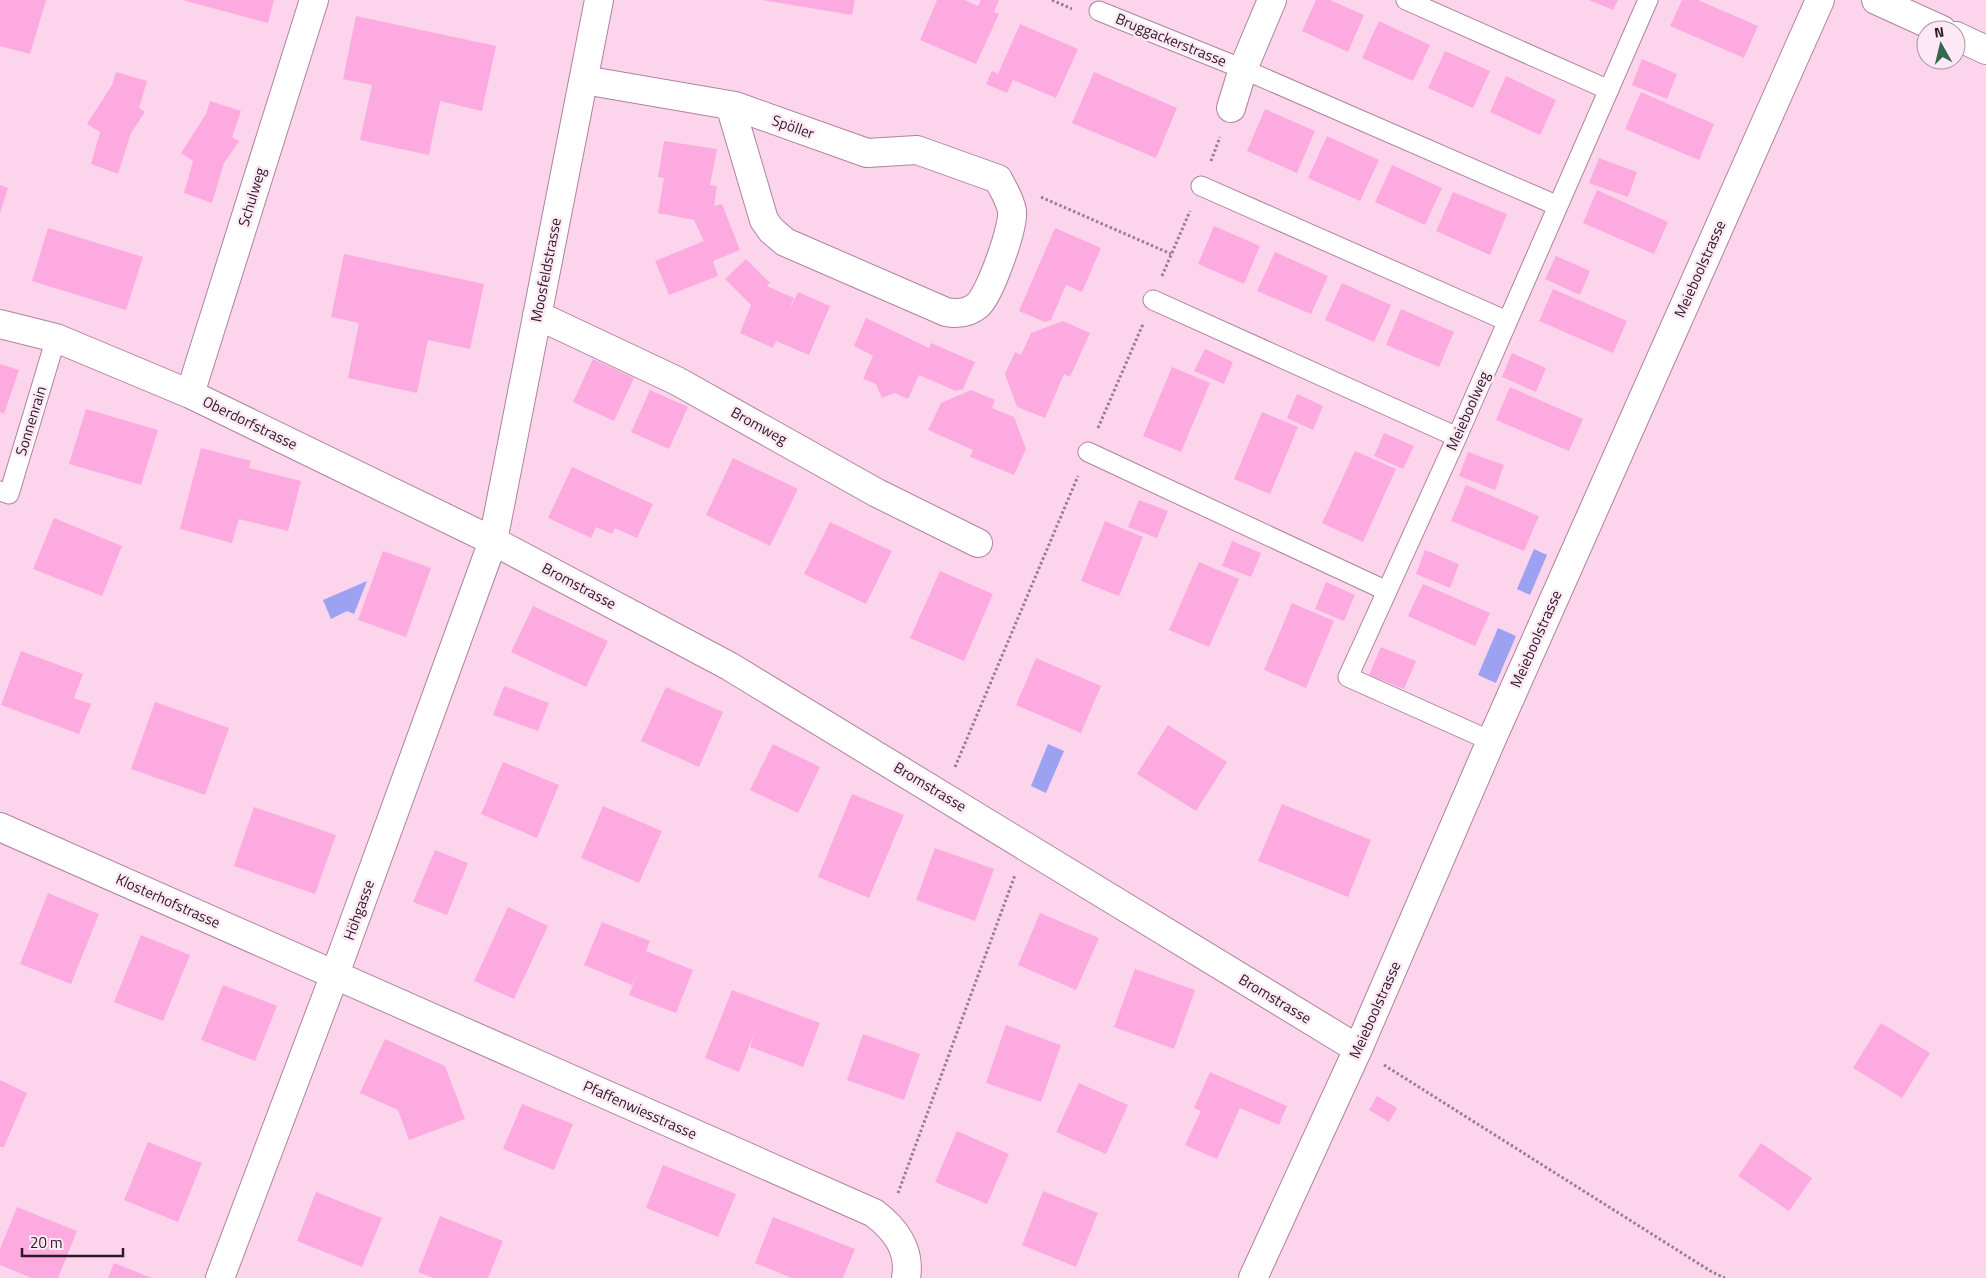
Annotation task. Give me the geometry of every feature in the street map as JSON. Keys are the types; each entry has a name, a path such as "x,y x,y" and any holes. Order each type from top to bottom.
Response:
{"street":[{"name":"Schulweg","path":"190,394 314,0"},
{"name":"Moosfeldstrasse","path":"493,540 599,0"},
{"name":"Bruggackerstrasse","path":"1231,108 1242,69 1272,0"},
{"name":"Meieboolstrasse","path":"1253,1278 1358,1048 1491,741 1820,0"},
{"path":"1876,0 1920,20"},
{"path":"1966,41 1986,50"},
{"name":"Spöller","path":"584,80 730,105 867,153 917,150 998,179 1008,199 1012,222 988,290 979,304 967,312 955,314 946,312 785,242 771,230 764,220 730,105"},
{"name":"Bromweg","path":"537,315 677,382 877,493 978,543"},
{"name":"Oberdorfstrasse","path":"0,324 56,338 190,394 493,540"},
{"name":"Bromstrasse","path":"493,540 729,666 943,794 1026,847 1358,1048"},
{"name":"Höhgasse","path":"220,1278 335,974 493,540"},
{"name":"Klosterhofstrasse","path":"0,827 335,974"},
{"name":"Pfaffenwiesstrasse","path":"335,974 874,1213 887,1223 898,1236 904,1250 906,1278"}],"lane":[{"path":"1406,0 1609,90"},
{"name":"Meieboolweg","path":"1491,741 1348,677 1456,437 1648,0"},
{"name":"Bruggackerstrasse","path":"1099,11 1242,69"},
{"path":"1242,69 1558,206"},
{"path":"1201,186 1507,321"},
{"path":"1153,300 1456,437"},
{"name":"Sonnenrain","path":"0,491 9,494 56,338"},
{"path":"1088,452 1386,590"}],"path":[{"path":"1032,193 1171,254"},
{"path":"887,1223 1026,847"},
{"path":"1358,1048 1712,1272 1725,1278"}],"water":[{"path":"1534,549 1547,555 1530,595 1517,589"},
{"path":"367,581 354,614 347,611 331,619 323,600"},
{"path":"1498,628 1516,636 1496,683 1478,675"},
{"path":"1048,744 1064,751 1046,793 1031,786"}],"building":[{"path":"0,0 46,0 30,54 0,46"},
{"path":"182,0 274,0 268,23"},
{"path":"762,0 855,0 852,15"},
{"path":"937,0 965,0 978,6 981,0 999,0 994,12 999,14 976,64 920,40"},
{"path":"1316,0 1330,0 1364,15 1348,52 1302,31"},
{"path":"1589,0 1618,0 1613,10"},
{"path":"1682,0 1698,0 1758,26 1744,58 1670,26"},
{"path":"356,16 496,46 482,111 440,101 429,155 360,140 372,85 343,79"},
{"path":"1379,21 1430,45 1413,81 1362,58"},
{"path":"1020,24 1078,49 1056,98 1013,80 1007,93 986,84 992,71 998,74"},
{"path":"1445,51 1490,71 1473,108 1428,88"},
{"path":"1642,59 1677,74 1667,99 1632,85"},
{"path":"116,72 147,81 139,108 145,112 131,133 118,174 91,164 100,132 87,124 112,85"},
{"path":"1094,72 1177,108 1156,158 1072,123"},
{"path":"1506,76 1556,100 1540,135 1490,112"},
{"path":"1641,92 1714,124 1699,160 1625,129"},
{"path":"210,101 241,111 232,137 239,141 224,163 212,203 184,193 193,161 181,153 206,114"},
{"path":"1265,109 1315,131 1297,173 1247,151"},
{"path":"1327,136 1379,160 1360,201 1308,178"},
{"path":"664,141 717,149 710,185 717,186 714,206 722,204 740,250 713,261 718,276 669,295 655,261 704,241 694,220 658,213 664,178 658,177"},
{"path":"1599,158 1637,172 1628,197 1589,183"},
{"path":"1392,165 1442,188 1425,225 1375,202"},
{"path":"0,185 8,188 0,213"},
{"path":"1597,190 1668,222 1654,254 1583,223"},
{"path":"1453,192 1507,214 1490,255 1436,231"},
{"path":"1214,226 1260,246 1244,284 1198,264"},
{"path":"48,228 143,257 126,310 32,281"},
{"path":"1055,228 1101,248 1082,292 1066,285 1051,320 1045,322 1019,311"},
{"path":"1275,252 1328,276 1311,314 1257,291"},
{"path":"344,254 484,284 470,349 428,340 417,393 348,378 359,323 331,317"},
{"path":"1556,256 1590,271 1580,295 1545,279"},
{"path":"746,259 770,283 767,286 794,298 788,313 798,292 830,306 809,355 776,341 773,348 740,333 751,305 725,279"},
{"path":"1342,283 1391,305 1374,342 1325,320"},
{"path":"1553,289 1627,321 1613,353 1539,321"},
{"path":"1401,309 1454,332 1439,367 1386,345"},
{"path":"866,318 929,348 931,343 975,362 963,389 956,391 919,375 908,399 895,393 882,398 876,384 863,379 873,356 854,346"},
{"path":"1063,321 1090,333 1070,377 1064,374 1045,418 1017,407 1005,374 1015,352 1021,355 1031,333"},
{"path":"1205,349 1233,362 1224,384 1194,371"},
{"path":"1512,353 1546,368 1536,392 1502,377"},
{"path":"593,359 634,378 614,421 573,402"},
{"path":"0,364 19,370 4,414 0,412"},
{"path":"1172,367 1210,383 1181,452 1143,436"},
{"path":"1510,387 1583,419 1569,451 1496,420"},
{"path":"650,390 688,407 669,449 631,432"},
{"path":"971,390 995,400 992,408 1014,417 1026,449 1014,475 970,457 973,450 928,430 941,403"},
{"path":"1297,394 1323,406 1313,430 1287,418"},
{"path":"86,409 158,430 141,485 69,464"},
{"path":"1262,412 1298,427 1270,494 1234,479"},
{"path":"1384,433 1414,446 1403,469 1374,456"},
{"path":"201,448 251,461 249,468 301,481 288,531 239,519 232,543 180,529"},
{"path":"1355,451 1396,469 1363,542 1322,523"},
{"path":"1468,452 1504,465 1495,490 1459,476"},
{"path":"733,458 798,489 770,546 706,515"},
{"path":"572,467 653,504 637,538 615,528 612,534 596,527 591,538 548,518"},
{"path":"1466,485 1539,516 1524,551 1451,521"},
{"path":"1139,500 1168,511 1157,538 1128,527"},
{"path":"54,518 122,546 102,596 33,569"},
{"path":"1105,521 1143,537 1119,596 1081,581"},
{"path":"830,522 892,551 866,604 804,574"},
{"path":"1232,541 1261,553 1251,577 1222,566"},
{"path":"1425,550 1459,564 1450,588 1416,574"},
{"path":"383,551 431,568 406,637 358,620"},
{"path":"1199,562 1239,579 1209,647 1169,630"},
{"path":"940,571 993,594 964,661 910,638"},
{"path":"1326,582 1355,595 1344,621 1315,609"},
{"path":"1423,584 1490,613 1475,646 1408,616"},
{"path":"1292,603 1334,621 1306,688 1264,670"},
{"path":"533,606 608,641 586,687 511,652"},
{"path":"1381,647 1416,661 1404,689 1369,675"},
{"path":"21,651 83,674 74,698 91,704 79,734 1,705"},
{"path":"1036,658 1101,686 1081,733 1016,705"},
{"path":"504,686 549,703 538,731 493,715"},
{"path":"666,687 723,712 699,767 641,741"},
{"path":"155,702 229,728 205,795 131,769"},
{"path":"1168,725 1227,762 1196,811 1137,774"},
{"path":"773,744 820,767 798,813 750,790"},
{"path":"503,762 559,785 537,838 481,814"},
{"path":"852,794 904,815 869,898 818,877"},
{"path":"1282,804 1371,840 1348,897 1258,861"},
{"path":"603,806 662,831 639,883 581,858"},
{"path":"254,807 336,835 315,894 234,866"},
{"path":"935,848 994,869 975,921 916,900"},
{"path":"435,850 468,863 447,915 413,902"},
{"path":"48,893 99,914 71,984 20,964"},
{"path":"508,907 548,926 514,999 474,981"},
{"path":"1040,913 1099,938 1076,990 1018,965"},
{"path":"602,922 650,941 646,951 693,970 676,1013 629,995 637,974 632,985 584,965"},
{"path":"141,935 190,955 163,1021 114,1002"},
{"path":"1135,969 1195,990 1174,1049 1114,1027"},
{"path":"223,985 277,1006 255,1061 201,1040"},
{"path":"732,990 820,1023 803,1067 750,1047 755,1031 739,1072 705,1058"},
{"path":"1881,1023 1930,1053 1902,1098 1853,1068"},
{"path":"1006,1025 1061,1045 1041,1102 986,1083"},
{"path":"863,1034 920,1054 904,1100 847,1080"},
{"path":"385,1039 445,1066 465,1119 409,1140 398,1110 360,1093"},
{"path":"1210,1072 1287,1106 1279,1125 1240,1108 1217,1159 1185,1145 1201,1111 1194,1108"},
{"path":"0,1080 27,1093 4,1147 0,1147"},
{"path":"1079,1083 1128,1105 1106,1154 1056,1132"},
{"path":"1377,1096 1397,1108 1389,1122 1369,1110"},
{"path":"522,1104 573,1124 554,1170 503,1149"},
{"path":"957,1131 1009,1154 987,1204 935,1182"},
{"path":"148,1142 202,1163 178,1222 124,1200"},
{"path":"1761,1143 1812,1178 1789,1211 1738,1176"},
{"path":"663,1165 736,1194 718,1237 646,1208"},
{"path":"1043,1191 1098,1213 1076,1267 1022,1245"},
{"path":"316,1192 382,1218 362,1267 297,1241"},
{"path":"17,1207 77,1231 58,1278 32,1278 0,1265 0,1249"},
{"path":"440,1216 503,1241 488,1278 434,1278 418,1272"},
{"path":"773,1217 855,1249 843,1278 792,1278 755,1263"},
{"path":"114,1263 152,1278 108,1278"}]}
